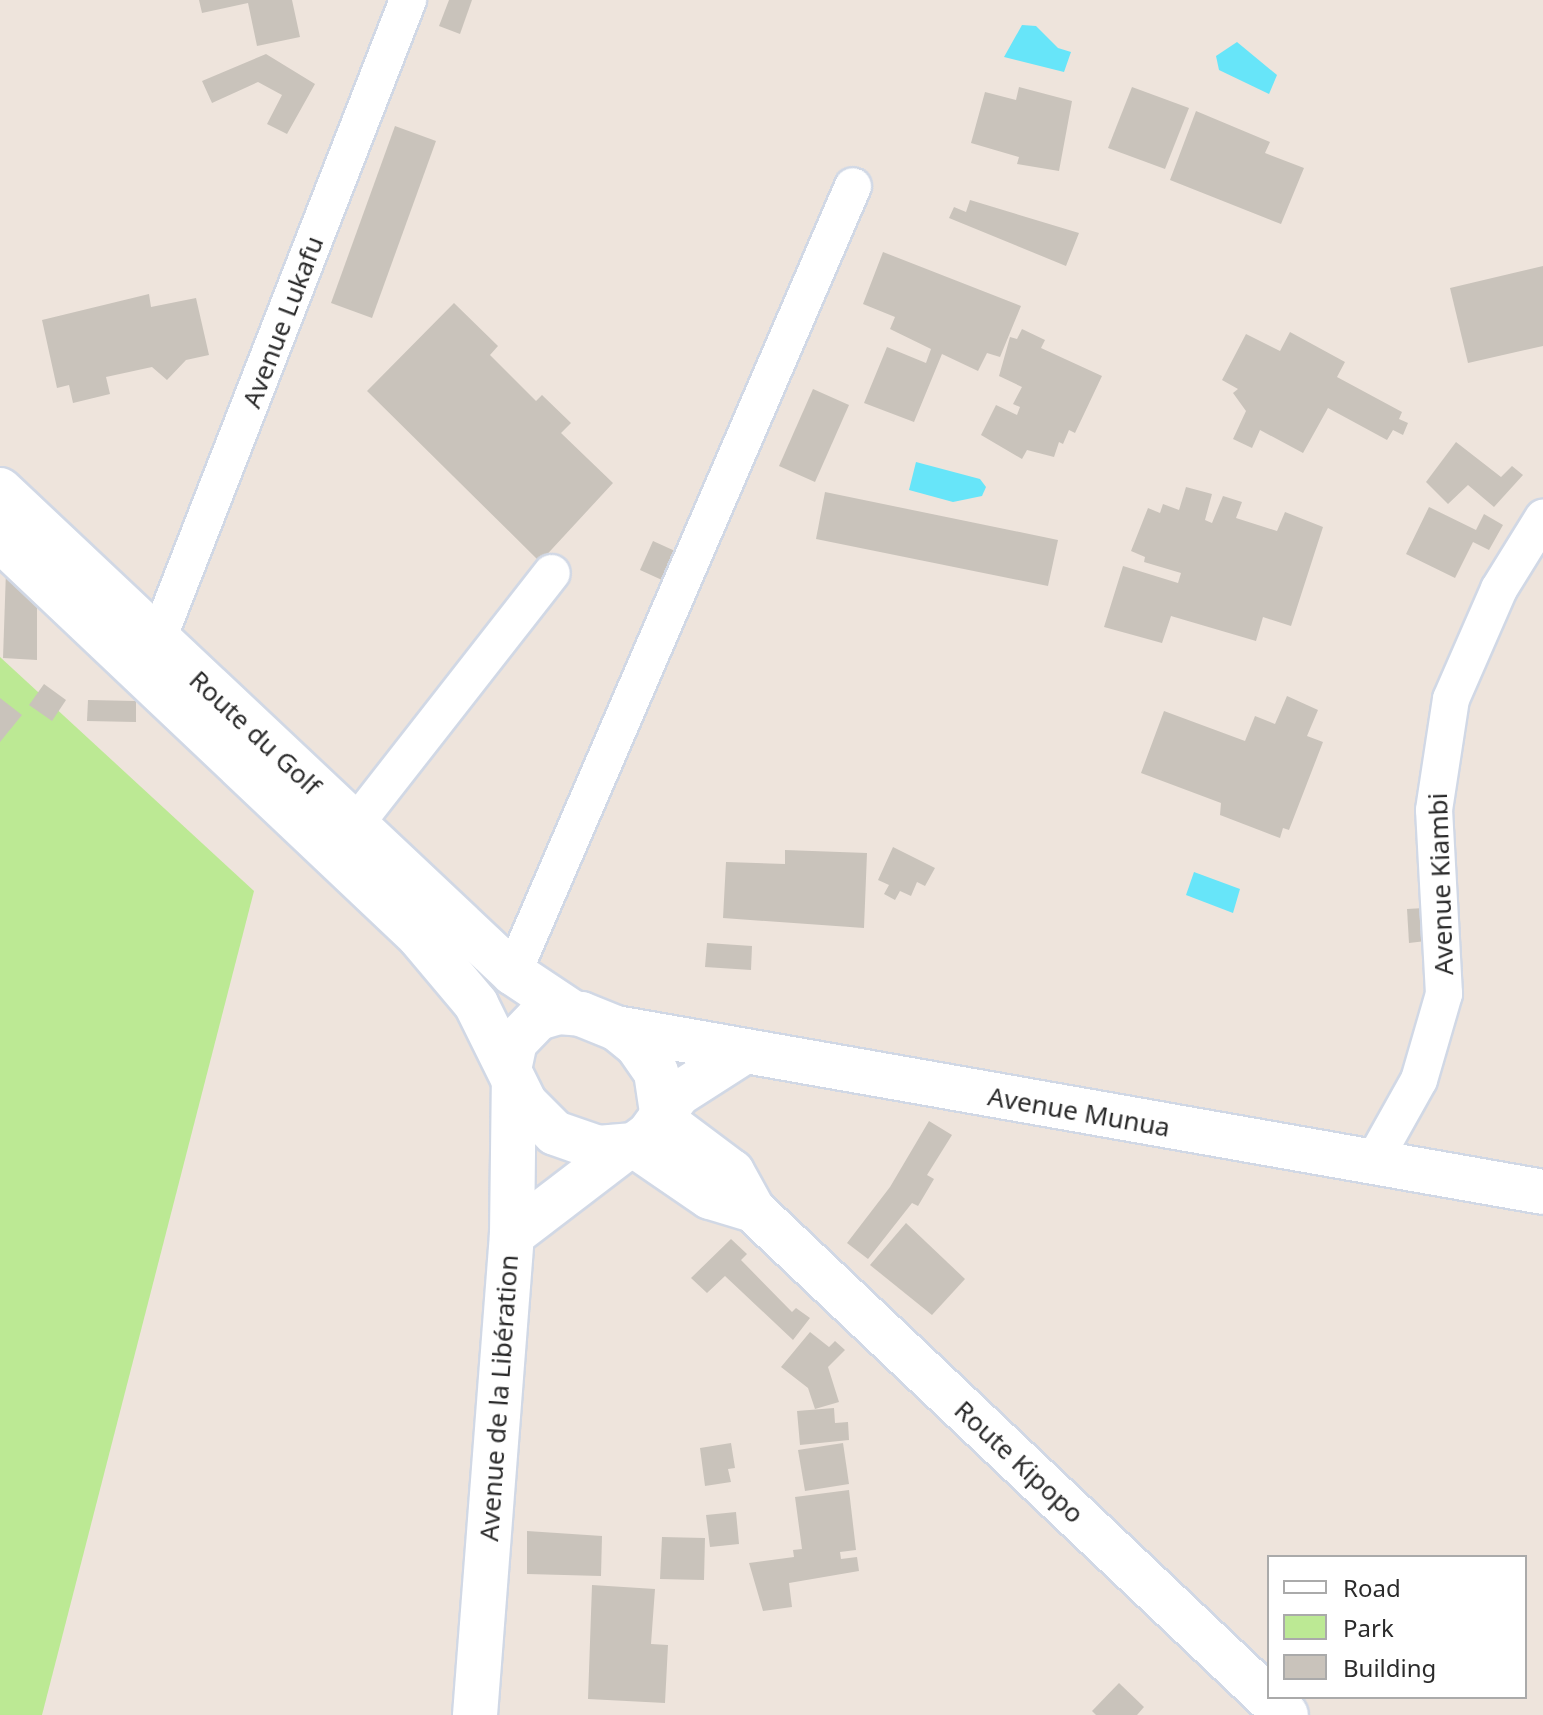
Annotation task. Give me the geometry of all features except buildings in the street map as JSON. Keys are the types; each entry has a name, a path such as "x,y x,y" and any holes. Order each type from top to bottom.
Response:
{"main road":[{"name":"Route du Golf","path":"0,490 151,659 354,826 513,973"},
{"path":"0,539 151,659 419,936 476,1004 532,1113 566,1140 598,1148 646,1130"},
{"path":"513,973 596,1020 652,1064 646,1130"},
{"path":"512,1073 515,1042 529,1024 548,1014 596,1020"},
{"name":"Avenue Munua","path":"596,1020 742,1053 1543,1192"},
{"path":"512,1235 646,1130 689,1086 742,1053"},
{"name":"Avenue de la Libération","path":"475,1715 512,1235 512,1073"},
{"name":"Route Kipopo","path":"646,1130 732,1172 753,1210 1267,1697"},
{"name":"Route Kipopo","path":"1269,1699 1286,1715"}],"street":[{"name":"Avenue Lukafu","path":"151,659 408,0"},
{"path":"513,973 853,186"},
{"name":"Avenue Kiambi","path":"1372,1164 1419,1080 1444,994 1434,810 1451,699 1499,589 1543,518"},
{"path":"354,826 552,573"}],"green space":[{"path":"0,657 254,891 42,1715 0,1715"}],"water":[{"path":"1022,25 1036,26 1058,48 1071,52 1064,72 1004,57"},
{"path":"1237,42 1277,75 1269,94 1219,70 1216,56"},
{"path":"916,462 980,479 986,487 982,496 953,502 909,490"},
{"path":"1194,872 1240,889 1233,913 1186,895"}]}
